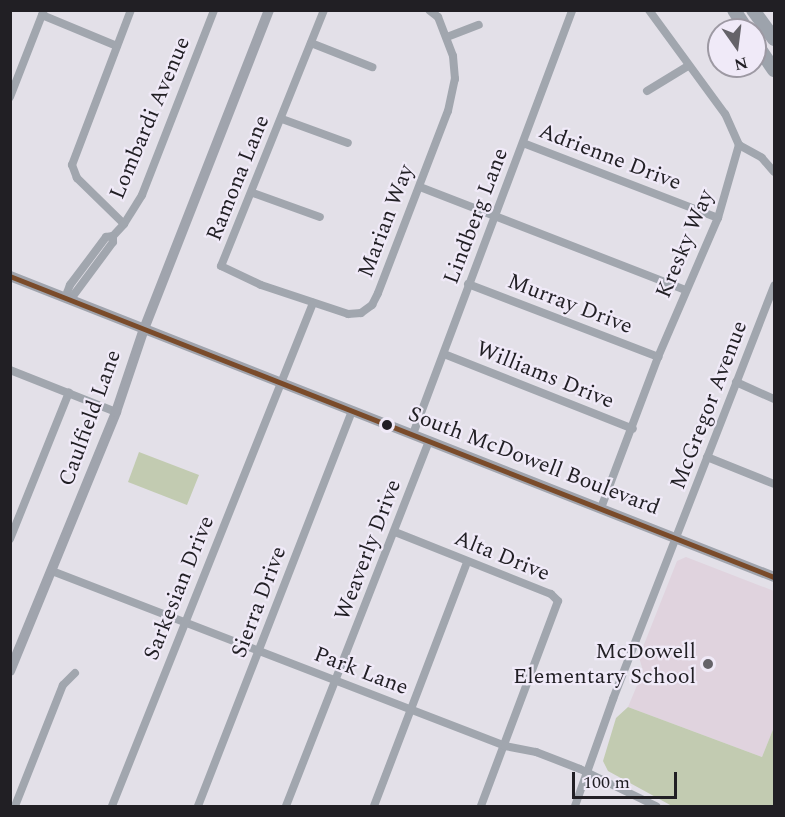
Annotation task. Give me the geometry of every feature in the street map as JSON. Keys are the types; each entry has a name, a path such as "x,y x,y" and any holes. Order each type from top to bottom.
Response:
{"highway":[{"path":"753,10 774,39"}],"main road":[{"name":"Caulfield Lane","path":"10,671 116,412 144,329 269,10"},
{"name":"South McDowell Boulevard","path":"10,276 774,577"}],"street":[{"path":"124,224 77,178 72,165 131,10"},
{"name":"Lombardi Avenue","path":"68,299 70,285 106,237 113,236 124,224 142,195 214,10"},
{"name":"Ramona Lane","path":"313,303 221,266 253,193 324,10"},
{"name":"Marian Way","path":"313,303 348,315 361,313 372,305 420,187 448,111 455,79 447,38 438,17 429,10"},
{"name":"Lindberg Lane","path":"413,434 572,10"},
{"path":"649,10 725,114 739,145 762,158 774,172"},
{"path":"10,98 43,13 117,46"},
{"path":"447,38 479,25"},
{"path":"311,43 372,68"},
{"path":"647,91 688,66"},
{"path":"282,119 348,143"},
{"name":"Adrienne Drive","path":"523,143 718,218"},
{"name":"Kresky Way","path":"601,508 685,290 718,218 739,145"},
{"path":"420,187 685,290"},
{"path":"253,193 320,217"},
{"name":"Murray Drive","path":"468,284 658,357"},
{"name":"McGregor Avenue","path":"575,807 590,773 613,699 774,285"},
{"path":"282,383 313,303"},
{"name":"Williams Drive","path":"444,354 633,429"},
{"path":"10,370 116,412"},
{"path":"736,382 774,399"},
{"name":"Sarkesian Drive","path":"112,807 282,383"},
{"path":"10,539 69,392"},
{"name":"Sierra Drive","path":"198,807 352,411"},
{"name":"Weaverly Drive","path":"286,807 429,441"},
{"path":"707,457 774,484"},
{"name":"Alta Drive","path":"395,532 551,594 558,601 481,807"},
{"path":"374,807 467,562"},
{"name":"Park Lane","path":"52,571 505,746 536,752 590,773 641,803 656,807"},
{"path":"15,807 63,686 75,673"}],"shaded area":[{"name":"McDowell Elementary School","path":"686,557 774,591 774,727 762,757 628,707 643,671 639,657 677,561"}],"green space":[{"path":"139,452 199,475 187,505 128,482"},
{"path":"628,707 762,757 774,727 774,806 672,806 608,771 603,761 616,718"}],"transit line":[{"path":"10,276 774,577"}],"place":[{"name":"McDowell Elementary School","path":"708,664"}]}
